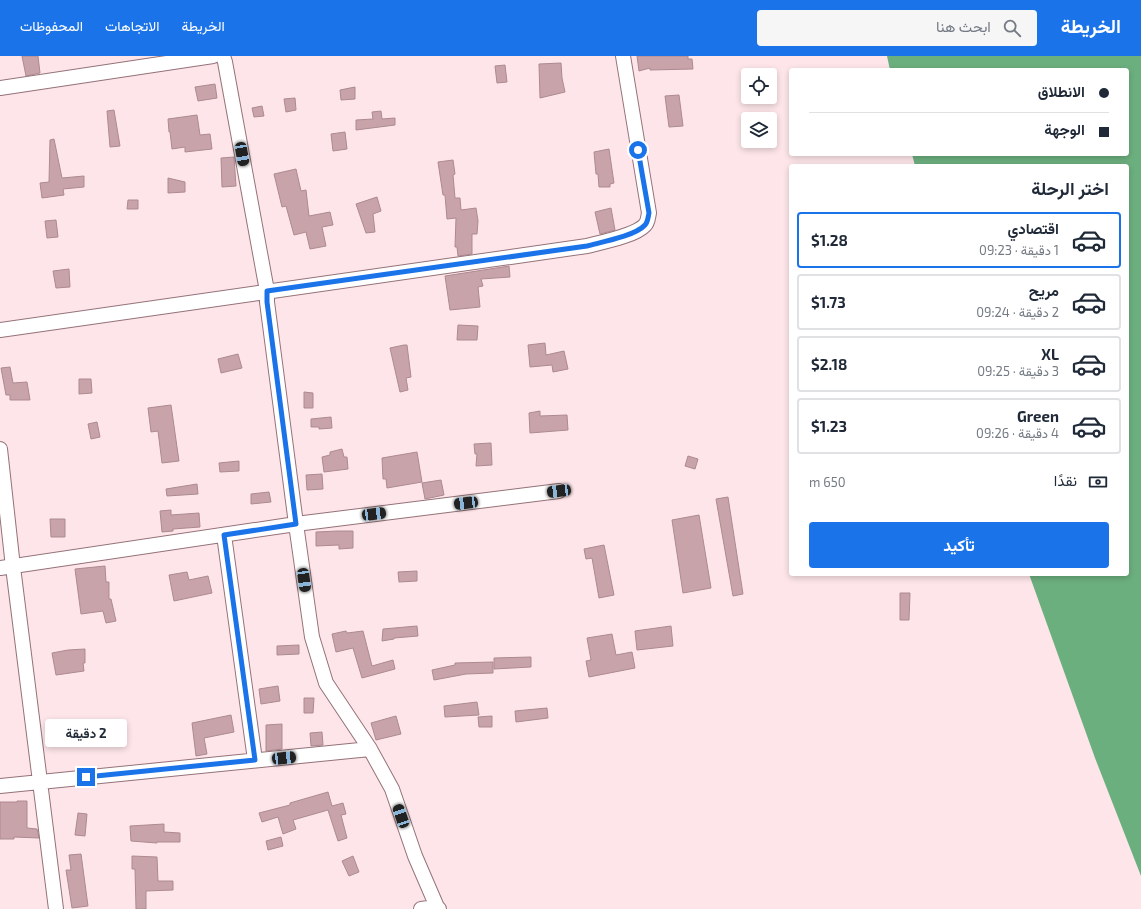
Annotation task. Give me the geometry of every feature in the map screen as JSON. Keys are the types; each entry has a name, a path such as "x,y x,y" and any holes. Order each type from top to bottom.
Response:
{"street":[{"path":"0,88 213,56"},
{"path":"223,56 267,291 267,302 312,637 326,684 370,749 392,789 415,856 438,908 421,909"},
{"path":"0,330 587,246 609,241 640,230 647,224 649,213 623,56"},
{"path":"0,449 6,568 40,782 56,909"},
{"path":"6,568 296,524 559,491"},
{"path":"224,535 255,760"},
{"path":"0,786 370,749"}],"shaded area":[{"path":"887,56 1141,56 1141,876 1095,758 1030,576 1129,576 1129,164 914,164 912,156 1129,156 1129,68 890,68"}],"building":[{"path":"22,56 38,56 40,73 26,76"},
{"path":"637,56 688,56 688,59 692,59 693,69 650,70 650,68 639,71"},
{"path":"561,63 565,92 540,98 539,64"},
{"path":"505,65 507,82 497,83 495,66"},
{"path":"215,84 217,98 198,101 195,87"},
{"path":"355,87 355,99 341,100 340,90"},
{"path":"679,95 683,126 669,127 665,96"},
{"path":"295,98 296,110 286,112 284,99"},
{"path":"262,106 264,116 254,117 252,108"},
{"path":"114,110 120,146 110,147 107,111"},
{"path":"381,111 382,119 395,118 395,125 356,130 356,120 373,119 372,112"},
{"path":"197,115 200,135 210,134 212,149 185,152 185,147 172,149 168,119"},
{"path":"345,132 347,149 333,151 331,134"},
{"path":"54,139 62,178 84,176 84,187 63,189 64,195 42,198 40,183 49,182 50,140"},
{"path":"609,149 614,183 610,184 610,187 599,187 594,152"},
{"path":"234,157 236,186 222,187 221,158"},
{"path":"453,160 455,174 453,175 455,198 460,198 461,210 476,208 478,221 477,234 472,234 472,254 458,256 457,247 455,247 456,218 447,219 445,195 443,195 438,162"},
{"path":"296,169 301,191 306,190 309,216 330,212 333,225 322,227 326,246 310,249 306,232 294,235 286,206 282,207 274,174"},
{"path":"168,178 185,182 185,192 168,193"},
{"path":"377,197 381,211 373,214 375,232 366,233 356,204"},
{"path":"128,200 138,200 138,209 127,209"},
{"path":"611,208 615,230 600,234 595,212"},
{"path":"56,220 58,237 47,238 45,221"},
{"path":"509,266 510,277 481,279 483,286 478,287 480,307 450,310 445,276"},
{"path":"69,269 70,287 56,288 53,271"},
{"path":"458,325 478,326 477,340 457,340"},
{"path":"545,343 546,355 564,351 568,369 553,372 552,365 530,367 528,345"},
{"path":"407,345 411,377 406,378 408,390 400,392 390,348"},
{"path":"238,354 242,368 221,373 218,359"},
{"path":"10,367 13,383 27,382 30,400 10,400 10,395 6,395 1,368"},
{"path":"79,379 91,379 92,393 79,394"},
{"path":"304,392 313,393 313,408 304,408"},
{"path":"171,405 179,461 162,463 158,431 151,432 148,408"},
{"path":"540,411 540,416 567,415 568,430 530,433 529,413"},
{"path":"331,417 332,428 319,429 319,427 311,427 311,419"},
{"path":"97,422 100,437 91,439 88,424"},
{"path":"491,443 492,465 476,466 477,454 475,454 474,444"},
{"path":"342,449 344,457 347,457 348,469 324,472 322,457 330,455 330,452"},
{"path":"417,452 422,482 387,488 386,479 383,479 382,458"},
{"path":"688,456 698,459 695,469 685,466"},
{"path":"239,461 239,471 220,472 219,463"},
{"path":"322,474 323,489 307,490 306,475"},
{"path":"441,480 444,495 425,499 422,483"},
{"path":"197,484 198,494 167,496 166,489"},
{"path":"269,492 271,502 251,504 251,494"},
{"path":"728,497 743,594 733,596 716,499"},
{"path":"171,510 171,515 199,513 200,527 173,529 173,531 162,532 160,511"},
{"path":"699,515 711,588 683,593 672,520"},
{"path":"50,519 65,519 65,537 51,537"},
{"path":"353,531 353,548 339,549 339,545 316,546 316,532"},
{"path":"604,545 614,595 599,598 592,558 586,559 584,549"},
{"path":"105,566 106,582 109,582 109,599 111,599 116,621 106,623 103,611 81,614 75,569"},
{"path":"417,571 417,581 399,582 398,572"},
{"path":"187,572 189,580 208,576 212,593 174,601 169,575"},
{"path":"900,593 910,593 909,620 900,620"},
{"path":"417,626 418,636 394,638 382,641 383,629"},
{"path":"671,626 673,646 637,650 635,631"},
{"path":"346,631 347,633 363,631 372,666 393,660 395,669 362,678 353,648 336,652 332,634"},
{"path":"612,634 616,655 632,652 635,668 589,677 586,661 591,660 587,638"},
{"path":"299,645 299,654 277,655 277,646"},
{"path":"85,649 85,663 83,663 84,671 56,675 52,653"},
{"path":"531,657 531,667 494,669 494,658"},
{"path":"493,662 493,673 466,674 434,680 432,670 455,665 455,663"},
{"path":"278,686 280,701 261,704 259,689"},
{"path":"304,698 314,698 313,713 304,713"},
{"path":"477,702 479,715 445,717 444,706"},
{"path":"547,708 548,718 516,722 515,711"},
{"path":"231,715 234,732 204,738 207,754 196,756 192,723"},
{"path":"396,716 401,734 376,740 371,723"},
{"path":"492,716 492,727 479,727 478,717"},
{"path":"282,724 282,749 266,751 266,725"},
{"path":"322,732 323,745 311,746 310,733"},
{"path":"328,792 332,806 343,803 346,814 341,815 347,838 338,841 328,810 293,820 296,829 283,834 278,817 262,822 259,813 290,805 290,803"},
{"path":"27,801 27,828 37,829 39,838 14,837 14,839 0,839 0,802"},
{"path":"78,813 87,814 85,836 75,835"},
{"path":"164,824 164,832 180,833 180,842 157,843 131,841 130,826"},
{"path":"281,837 283,846 268,850 266,841"},
{"path":"81,854 88,906 72,908 66,870 71,870 69,855"},
{"path":"132,856 157,857 158,881 173,881 173,890 146,891 146,909 136,909 135,869 132,869"},
{"path":"353,856 359,872 349,876 342,861"}],"route":[{"path":"86,777 255,760 224,535 296,524 267,302 267,291 587,246 609,241 640,230 647,224 649,213 638,150"}]}
